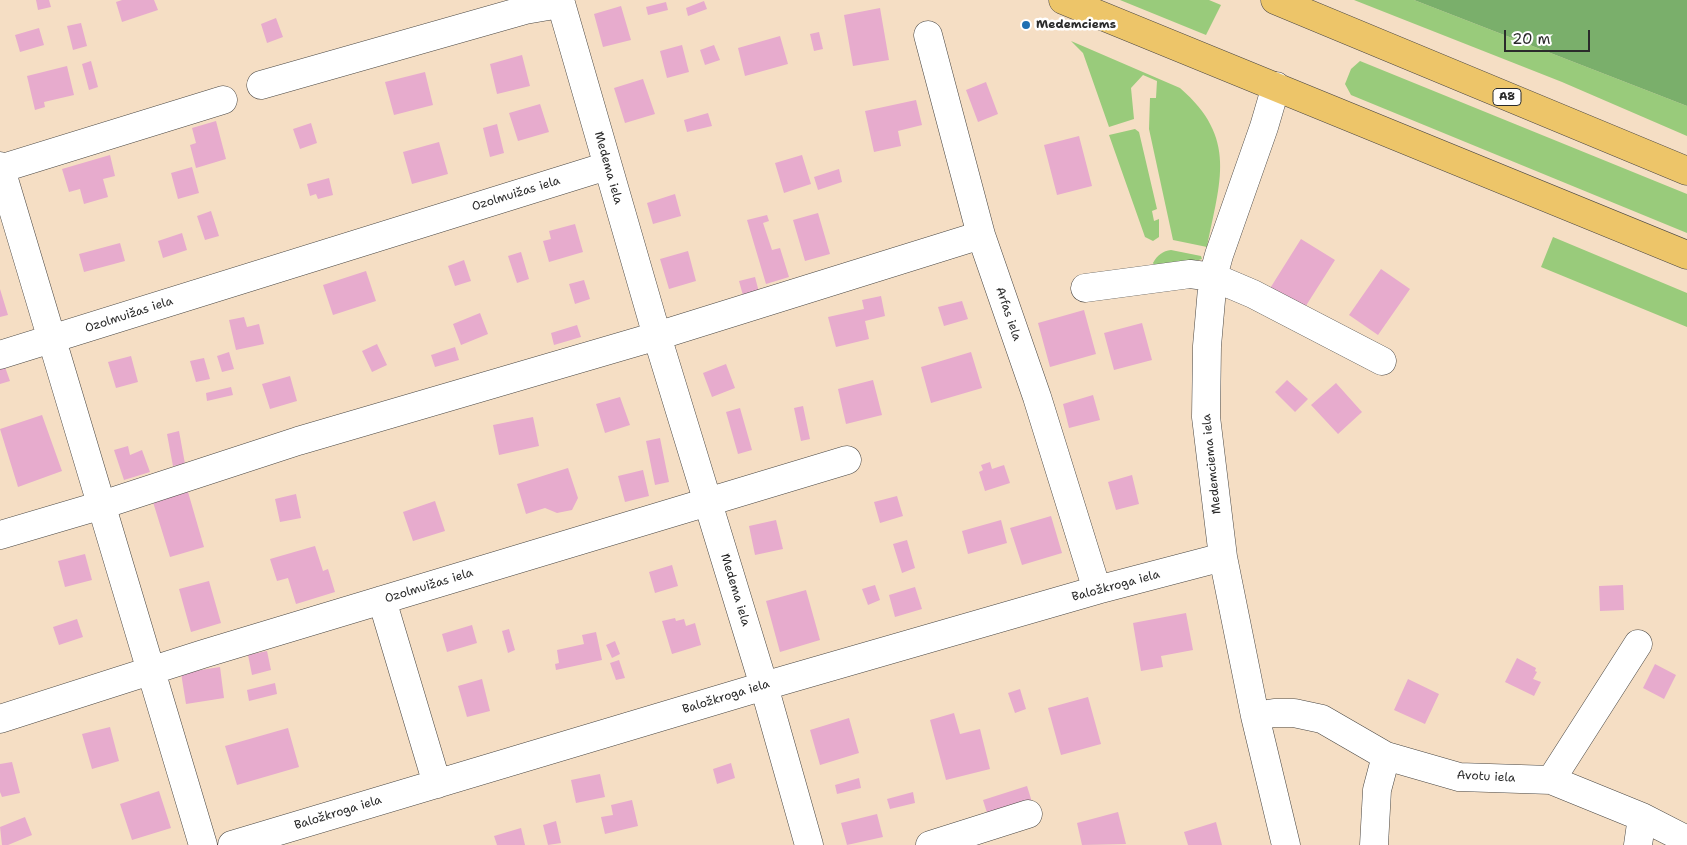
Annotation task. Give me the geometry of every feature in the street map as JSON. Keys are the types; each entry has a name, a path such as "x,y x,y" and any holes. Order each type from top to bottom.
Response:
{"highway":[{"path":"1063,0 1687,256"},
{"name":"A8","path":"1282,1 1687,171"}],"street":[{"path":"261,86 525,10 560,2"},
{"name":"Medema iela","path":"560,2 657,336 764,686 809,845"},
{"name":"Arfas iela","path":"928,35 981,235 1037,397 1097,590"},
{"name":"Medemciema iela","path":"1276,86 1213,277 1207,346 1206,417 1223,558 1255,716 1286,845"},
{"path":"203,845 53,339 0,168 223,100"},
{"name":"Ozolmuižas iela","path":"0,355 407,226 607,166"},
{"path":"0,536 298,441 657,336 981,235"},
{"path":"1085,288 1190,274 1213,277 1252,294 1382,361"},
{"path":"708,503 847,460"},
{"name":"Ozolmuižas iela","path":"0,719 382,600 708,503"},
{"name":"Baložkroga iela","path":"232,845 764,686 1097,590 1223,558"},
{"path":"382,600 437,784"},
{"path":"1551,780 1638,644"},
{"name":"Avotu iela","path":"1255,716 1274,712 1294,713 1322,719 1386,756 1459,777 1551,780 1642,817 1687,840"},
{"path":"1374,845 1378,790 1386,756"},
{"path":"930,845 1028,814"},
{"path":"1638,845 1642,817"}],"green space":[{"path":"1120,0 1209,0 1221,5 1206,35"},
{"path":"1354,0 1414,0 1687,106 1687,136 1562,82"},
{"path":"1414,0 1687,0 1687,106"},
{"path":"1071,41 1180,88 1198,106 1211,125 1217,143 1220,162 1216,201 1207,247 1173,240 1149,129 1150,98 1156,98 1157,81 1143,75 1131,88 1134,119 1109,127 1083,53"},
{"path":"1360,61 1687,194 1687,233 1351,95 1345,84 1351,69"},
{"path":"1135,129 1139,132 1157,209 1152,211 1154,221 1159,219 1159,237 1153,241 1145,237 1109,135"},
{"path":"1553,237 1687,293 1687,327 1541,267"},
{"path":"1171,250 1201,256 1202,259 1158,272 1153,263 1160,254"}],"building":[{"path":"36,0 49,0 51,7 38,10"},
{"path":"122,0 154,0 158,10 122,22 116,2"},
{"path":"704,1 707,9 688,16 686,8"},
{"path":"666,2 668,10 648,15 646,7"},
{"path":"621,6 631,40 603,47 594,14"},
{"path":"880,8 889,60 853,66 844,15"},
{"path":"276,18 283,37 267,43 261,24"},
{"path":"81,23 87,46 73,50 67,26"},
{"path":"39,28 44,45 20,52 15,35"},
{"path":"819,32 823,49 814,51 810,34"},
{"path":"780,36 788,64 745,76 738,48"},
{"path":"682,45 689,72 667,78 660,51"},
{"path":"714,45 720,60 705,65 700,50"},
{"path":"522,55 530,86 497,94 490,64"},
{"path":"91,61 98,87 89,90 82,64"},
{"path":"67,66 74,95 44,102 45,107 35,110 27,76"},
{"path":"425,72 433,105 394,115 385,82"},
{"path":"643,79 655,114 625,123 614,88"},
{"path":"986,82 998,114 978,122 966,90"},
{"path":"916,100 922,125 898,131 901,146 874,152 865,111"},
{"path":"540,104 549,132 518,141 509,113"},
{"path":"708,113 712,126 687,132 684,120"},
{"path":"216,121 226,159 196,168 190,145 196,143 192,128"},
{"path":"311,123 317,143 300,149 293,129"},
{"path":"497,124 504,153 490,157 483,128"},
{"path":"1079,136 1092,186 1057,195 1044,145"},
{"path":"439,142 448,174 412,184 403,152"},
{"path":"110,155 115,176 103,179 108,197 84,204 80,189 69,192 62,169"},
{"path":"802,155 811,184 784,193 775,163"},
{"path":"192,167 199,193 178,199 171,173"},
{"path":"839,169 842,182 818,190 814,177"},
{"path":"329,178 333,195 318,199 316,194 310,196 307,184"},
{"path":"675,194 681,216 653,224 647,203"},
{"path":"211,211 219,236 205,240 197,216"},
{"path":"818,213 830,254 805,261 793,220"},
{"path":"767,215 769,221 763,223 772,250 780,248 789,277 766,284 747,220"},
{"path":"575,224 583,252 549,262 543,241 551,239 549,231"},
{"path":"182,233 187,250 163,258 158,241"},
{"path":"1301,239 1335,260 1302,312 1269,290"},
{"path":"120,243 125,261 84,272 79,254"},
{"path":"688,251 696,281 669,289 660,259"},
{"path":"521,252 529,279 517,283 508,256"},
{"path":"464,260 471,281 455,286 448,266"},
{"path":"1381,269 1410,289 1378,335 1349,315"},
{"path":"366,271 376,301 333,315 323,285"},
{"path":"755,277 760,296 744,299 739,281"},
{"path":"584,280 590,299 575,304 569,284"},
{"path":"0,289 8,315 0,317"},
{"path":"881,296 885,316 865,321 869,339 836,347 828,317 864,309 862,300"},
{"path":"962,301 968,319 944,326 938,307"},
{"path":"1084,310 1096,354 1050,367 1038,323"},
{"path":"480,313 488,334 461,345 453,324"},
{"path":"244,317 247,327 259,324 264,344 236,350 229,320"},
{"path":"1142,323 1152,360 1114,370 1104,333"},
{"path":"577,325 581,337 554,345 551,333"},
{"path":"377,344 387,365 372,372 362,351"},
{"path":"455,347 459,360 435,367 431,355"},
{"path":"229,352 234,369 222,372 217,356"},
{"path":"971,352 982,388 931,403 921,367"},
{"path":"131,356 138,382 116,388 108,362"},
{"path":"204,358 210,379 196,382 190,361"},
{"path":"726,364 735,388 712,397 703,373"},
{"path":"5,367 10,381 0,384 0,368"},
{"path":"290,376 297,401 270,409 262,384"},
{"path":"873,380 882,415 846,424 838,389"},
{"path":"1287,380 1308,399 1295,412 1275,392"},
{"path":"1336,383 1362,412 1338,434 1311,405"},
{"path":"231,387 233,395 207,401 206,393"},
{"path":"1093,395 1100,420 1069,428 1063,404"},
{"path":"620,397 630,425 605,433 596,404"},
{"path":"803,406 810,439 801,441 794,408"},
{"path":"740,408 752,450 738,454 726,412"},
{"path":"42,415 62,471 18,487 0,429"},
{"path":"533,417 539,446 499,455 493,425"},
{"path":"179,431 185,464 173,466 167,434"},
{"path":"660,438 669,482 655,485 646,441"},
{"path":"128,446 130,455 142,450 150,472 124,480 114,450"},
{"path":"990,462 992,469 1004,465 1010,483 985,491 979,472 983,470 981,465"},
{"path":"568,468 578,498 572,510 557,513 545,508 526,514 517,484"},
{"path":"643,470 649,496 625,502 618,476"},
{"path":"1132,475 1139,504 1116,510 1108,482"},
{"path":"188,492 204,547 170,557 153,502"},
{"path":"296,494 301,518 280,522 275,499"},
{"path":"897,496 903,516 880,523 874,502"},
{"path":"435,501 445,531 413,541 403,512"},
{"path":"1051,516 1062,553 1022,565 1010,528"},
{"path":"776,520 783,549 755,555 749,526"},
{"path":"1001,520 1007,543 968,554 962,531"},
{"path":"907,540 915,568 902,573 893,544"},
{"path":"315,546 323,571 328,569 335,592 296,604 288,578 277,581 270,559"},
{"path":"85,554 92,580 65,587 58,561"},
{"path":"672,565 678,586 655,593 649,572"},
{"path":"209,581 221,623 191,632 179,589"},
{"path":"875,585 880,600 868,605 862,589"},
{"path":"1623,585 1624,610 1600,611 1599,586"},
{"path":"915,587 922,609 895,617 889,595"},
{"path":"806,590 820,640 780,652 766,601"},
{"path":"1186,613 1193,650 1161,656 1163,667 1141,671 1133,623"},
{"path":"675,618 676,621 684,619 686,626 695,623 701,645 672,654 662,621"},
{"path":"77,619 83,637 59,645 53,627"},
{"path":"472,625 477,643 447,652 442,634"},
{"path":"509,629 515,650 508,653 502,631"},
{"path":"596,632 602,660 556,670 555,664 559,663 557,650 584,644 582,635"},
{"path":"615,641 620,654 612,658 606,645"},
{"path":"267,651 271,670 252,675 248,655"},
{"path":"1517,658 1536,668 1535,671 1537,672 1533,679 1541,682 1534,696 1505,682"},
{"path":"619,660 625,678 616,680 610,663"},
{"path":"1655,664 1676,675 1664,699 1643,688"},
{"path":"220,667 224,698 186,704 181,673"},
{"path":"482,679 490,711 467,717 458,686"},
{"path":"1408,679 1439,694 1425,724 1394,710"},
{"path":"275,683 277,694 249,701 247,690"},
{"path":"1020,689 1026,709 1015,713 1008,693"},
{"path":"1088,697 1101,744 1061,755 1048,708"},
{"path":"954,713 960,734 980,729 990,769 946,780 930,720"},
{"path":"849,718 859,753 820,765 810,730"},
{"path":"110,727 119,761 92,769 82,734"},
{"path":"288,728 299,767 237,785 225,746"},
{"path":"12,762 20,793 2,797 0,792 0,764"},
{"path":"731,763 735,778 717,784 713,769"},
{"path":"600,774 605,797 576,803 571,780"},
{"path":"859,778 861,788 837,794 835,785"},
{"path":"1027,786 1032,802 988,816 983,800"},
{"path":"159,791 171,828 132,840 120,804"},
{"path":"913,792 915,803 890,809 887,799"},
{"path":"632,800 638,826 605,834 601,817 613,815 611,805"},
{"path":"1118,812 1126,844 1082,845 1077,823"},
{"path":"877,814 883,837 847,845 841,823"},
{"path":"25,817 32,835 8,845 2,845 0,827"},
{"path":"556,821 561,843 548,845 543,825"},
{"path":"1216,822 1222,845 1188,845 1184,832"},
{"path":"521,828 525,845 497,845 494,836"}],"place":[{"name":"Medemciems","path":"1026,25"}]}
